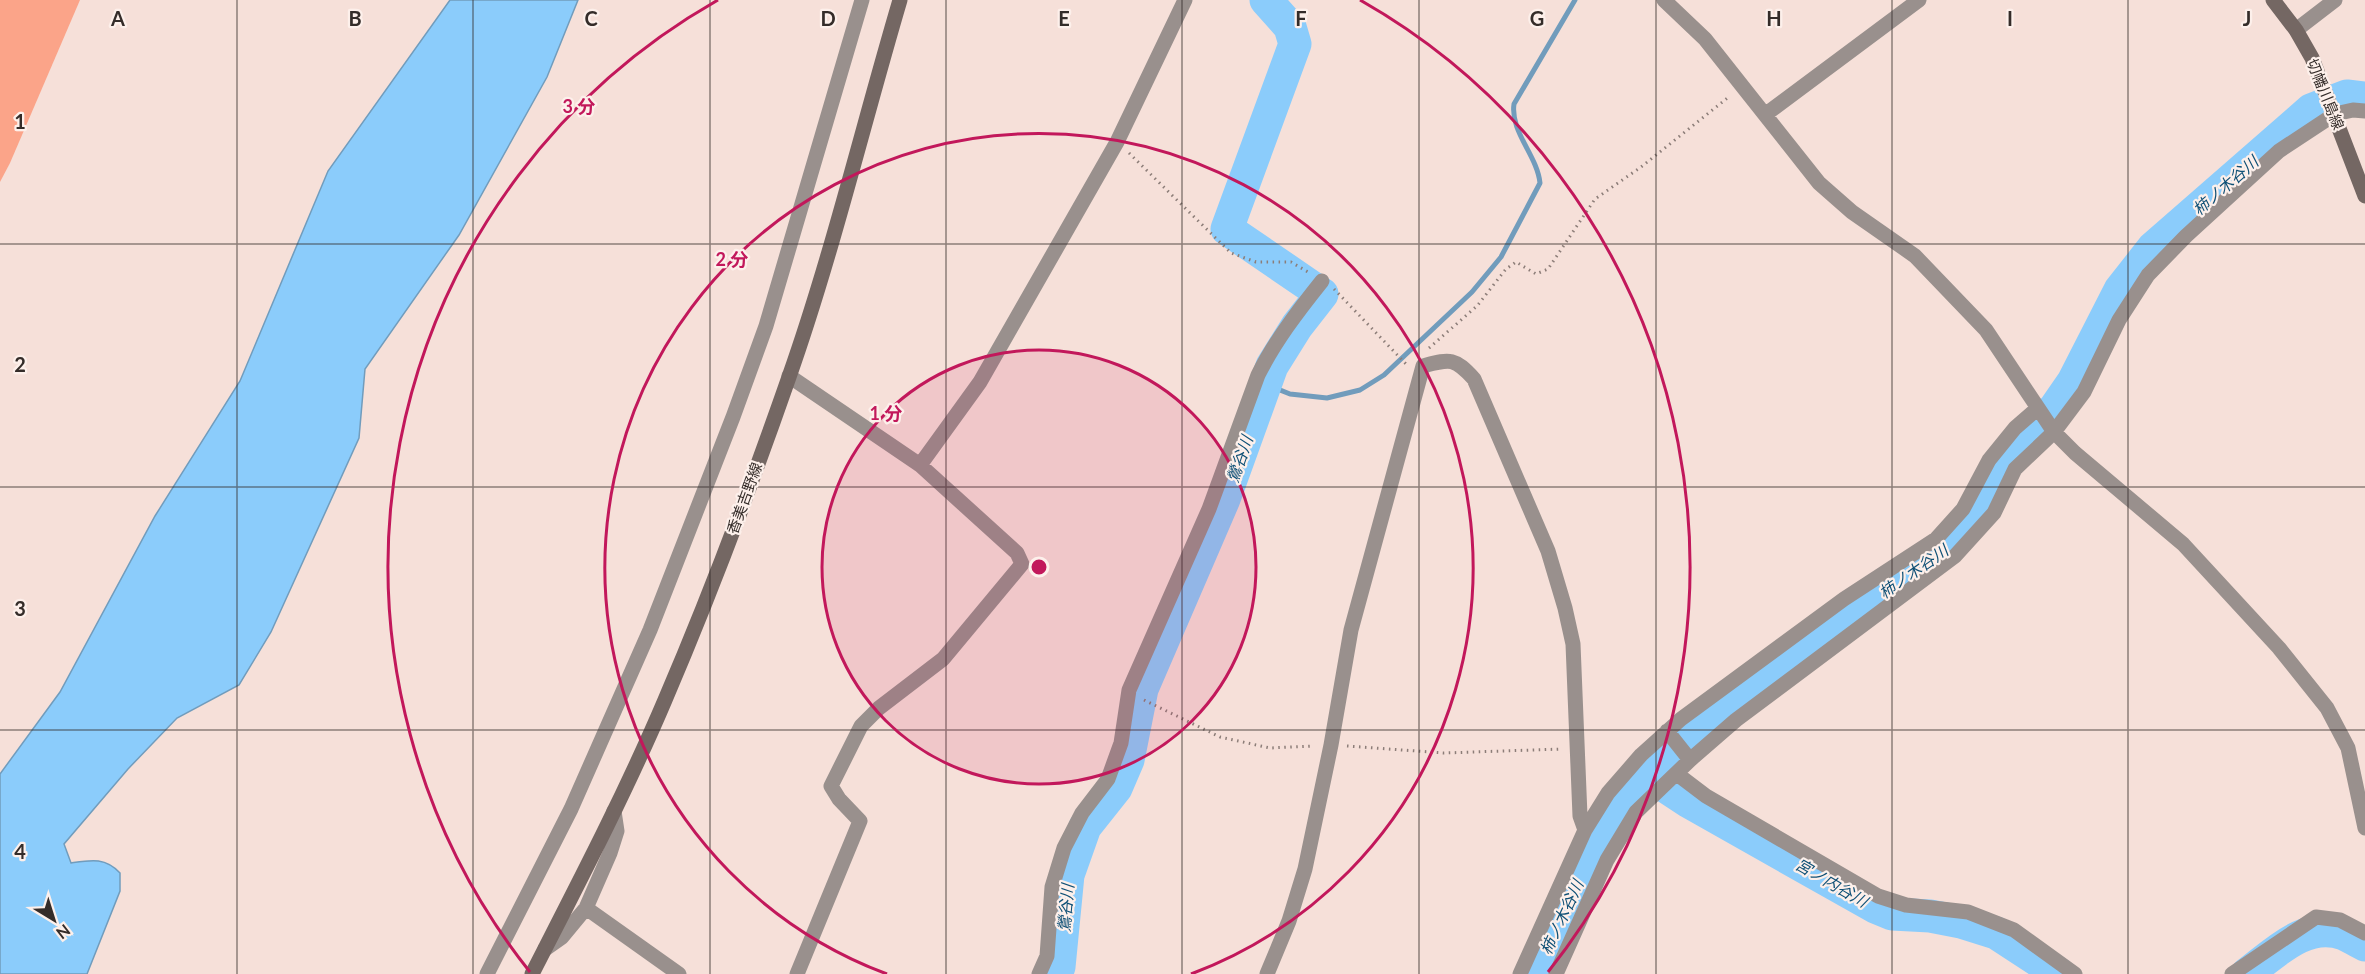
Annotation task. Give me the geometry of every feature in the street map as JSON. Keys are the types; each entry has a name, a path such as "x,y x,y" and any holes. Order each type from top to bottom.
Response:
{"main road":[{"name":"香美吉野線","path":"532,974 614,811 665,701 719,564 789,376 818,288 900,0"},
{"name":"切幡川島線","path":"2273,0 2296,30 2312,58 2365,196"}],"street":[{"path":"487,974 571,809 650,630 733,417 766,326 862,0"},
{"path":"920,465 980,382 1117,142 1185,0"},
{"path":"1664,0 1705,39 1819,183 1852,212 1915,256 1986,330 2046,420 2075,453 2183,544 2279,648 2327,708 2348,748 2365,828"},
{"path":"1766,114 1918,0"},
{"path":"2296,30 2335,0"},
{"path":"1556,974 1608,860 1636,812 1669,782 1688,758 1955,556 1994,513 2015,469 2046,420 2084,392 2119,320 2148,275 2186,236 2279,151 2334,113 2365,111"},
{"path":"1039,974 1047,956 1052,887 1064,848 1082,813 1108,779 1121,743 1129,690 1209,508 1258,375 1294,316 1317,287"},
{"path":"1267,974 1289,921 1305,869 1331,745 1351,630 1423,366 1448,360 1463,366 1474,378 1548,551 1573,644 1580,816 1585,830"},
{"path":"789,376 920,465 1017,553 1022,564 944,659 879,708 861,726 831,786 839,799 860,820 797,974"},
{"path":"1520,974 1585,830 1608,793 1641,755 1670,735 1681,719 1844,599 1936,539 1964,509 1989,460 2015,428 2046,420"},
{"path":"1670,735 1688,758"},
{"path":"1669,782 1706,796 1878,896 1906,904 1968,912 2014,930 2075,974"},
{"path":"544,949 562,937 586,908 617,831 614,811"},
{"path":"586,908 679,974"},
{"path":"2232,974 2316,917 2340,920 2365,933"}],"path":[{"path":"1423,366 1426,350 1477,306 1506,269 1516,262 1536,274 1548,269 1595,199 1641,167 1742,86"},
{"path":"1117,142 1231,253 1256,262 1291,262 1317,287 1334,289 1402,361"},
{"path":"1143,700 1220,737 1270,748 1331,745 1444,753 1576,748"}],"shaded area":[{"path":"0,0 80,0 0,182"}],"water":[{"path":"450,0 578,0 547,77 459,235 365,369 359,438 271,632 239,685 177,718 128,769 64,844 71,863 103,862 120,873 120,891 87,974 0,974 0,774 60,692 155,516 240,381 328,171"}],"waterway":[{"name":"鶯谷川","path":"1055,974 1059,967 1068,875 1085,827 1116,788 1128,760 1142,689 1224,499 1272,366 1297,326 1322,294 1227,229 1295,44 1290,27 1266,0"},
{"path":"1265,384 1290,394 1327,398 1360,390 1384,375 1472,292 1501,257 1540,183 1534,163 1516,124 1514,104 1575,0"},
{"name":"柿ノ木谷川","path":"1534,974 1565,902 1609,817 1648,775 1696,730 1823,632 1947,549 1977,517 2001,464 2055,408 2073,382 2120,290 2153,248 2311,110 2347,96 2365,98"},
{"name":"宮ノ内谷川","path":"1648,775 1689,802 1875,907 1892,914 1930,916 1961,922 1996,933 2059,974"},
{"name":"宮ノ内谷川","path":"2247,974 2280,948 2317,931 2344,934 2365,945"}]}
